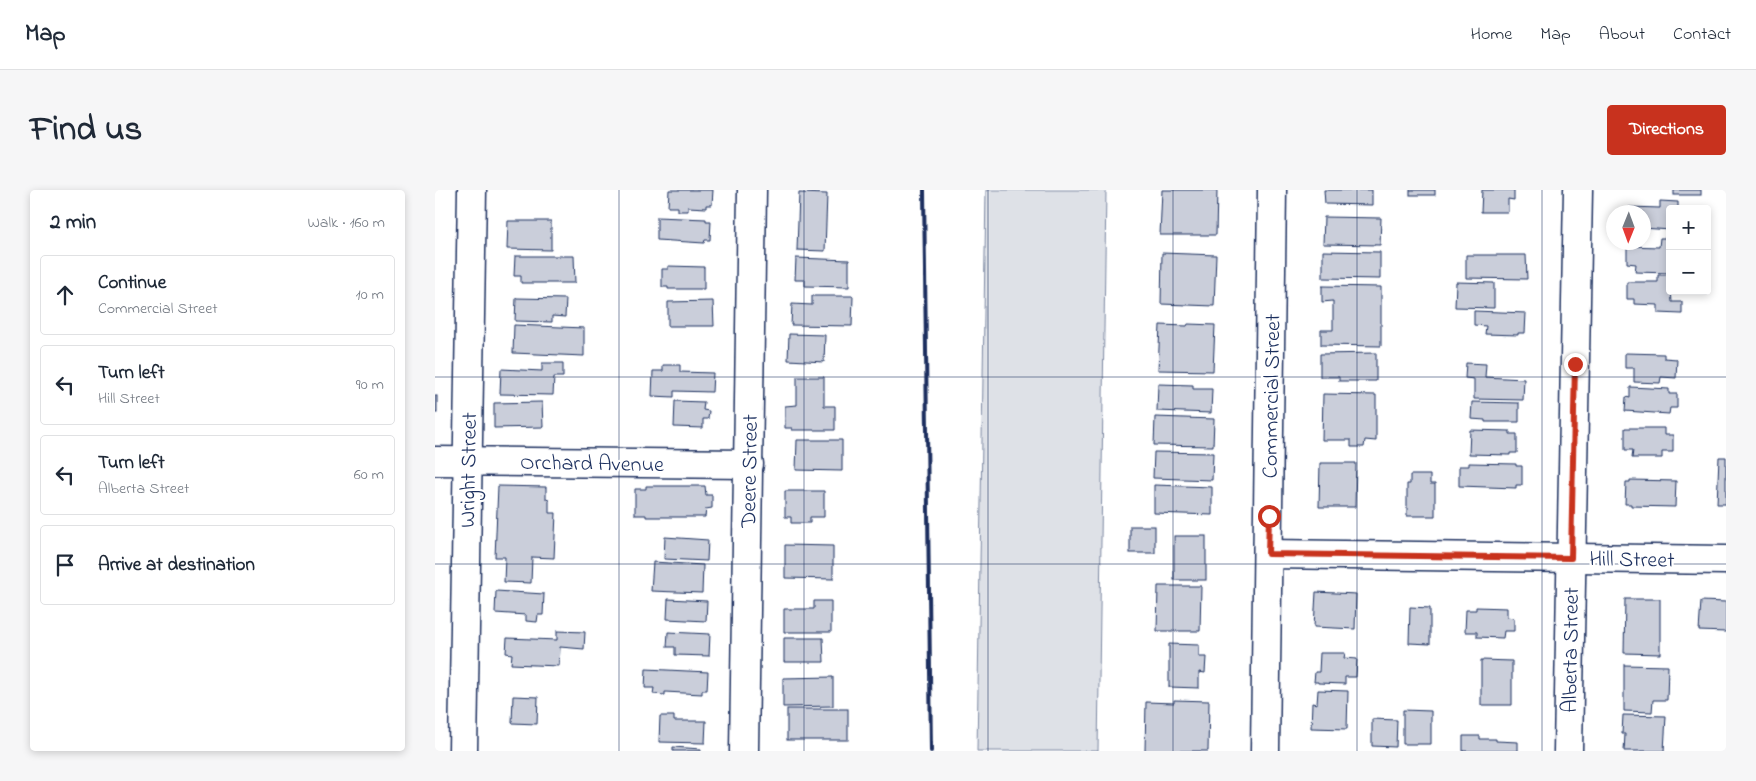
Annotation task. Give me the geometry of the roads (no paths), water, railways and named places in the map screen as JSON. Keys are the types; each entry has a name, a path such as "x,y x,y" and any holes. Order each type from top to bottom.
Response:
{"street":[{"name":"Wright Street","path":"463,751 471,190"},
{"name":"Deere Street","path":"744,751 753,190"},
{"name":"Commercial Street","path":"1265,751 1272,190"},
{"name":"Alberta Street","path":"1568,751 1578,190"},
{"name":"Orchard Avenue","path":"435,460 749,464"},
{"name":"Hill Street","path":"1268,554 1726,560"}],"railway":[{"path":"924,190 931,751"}]}
